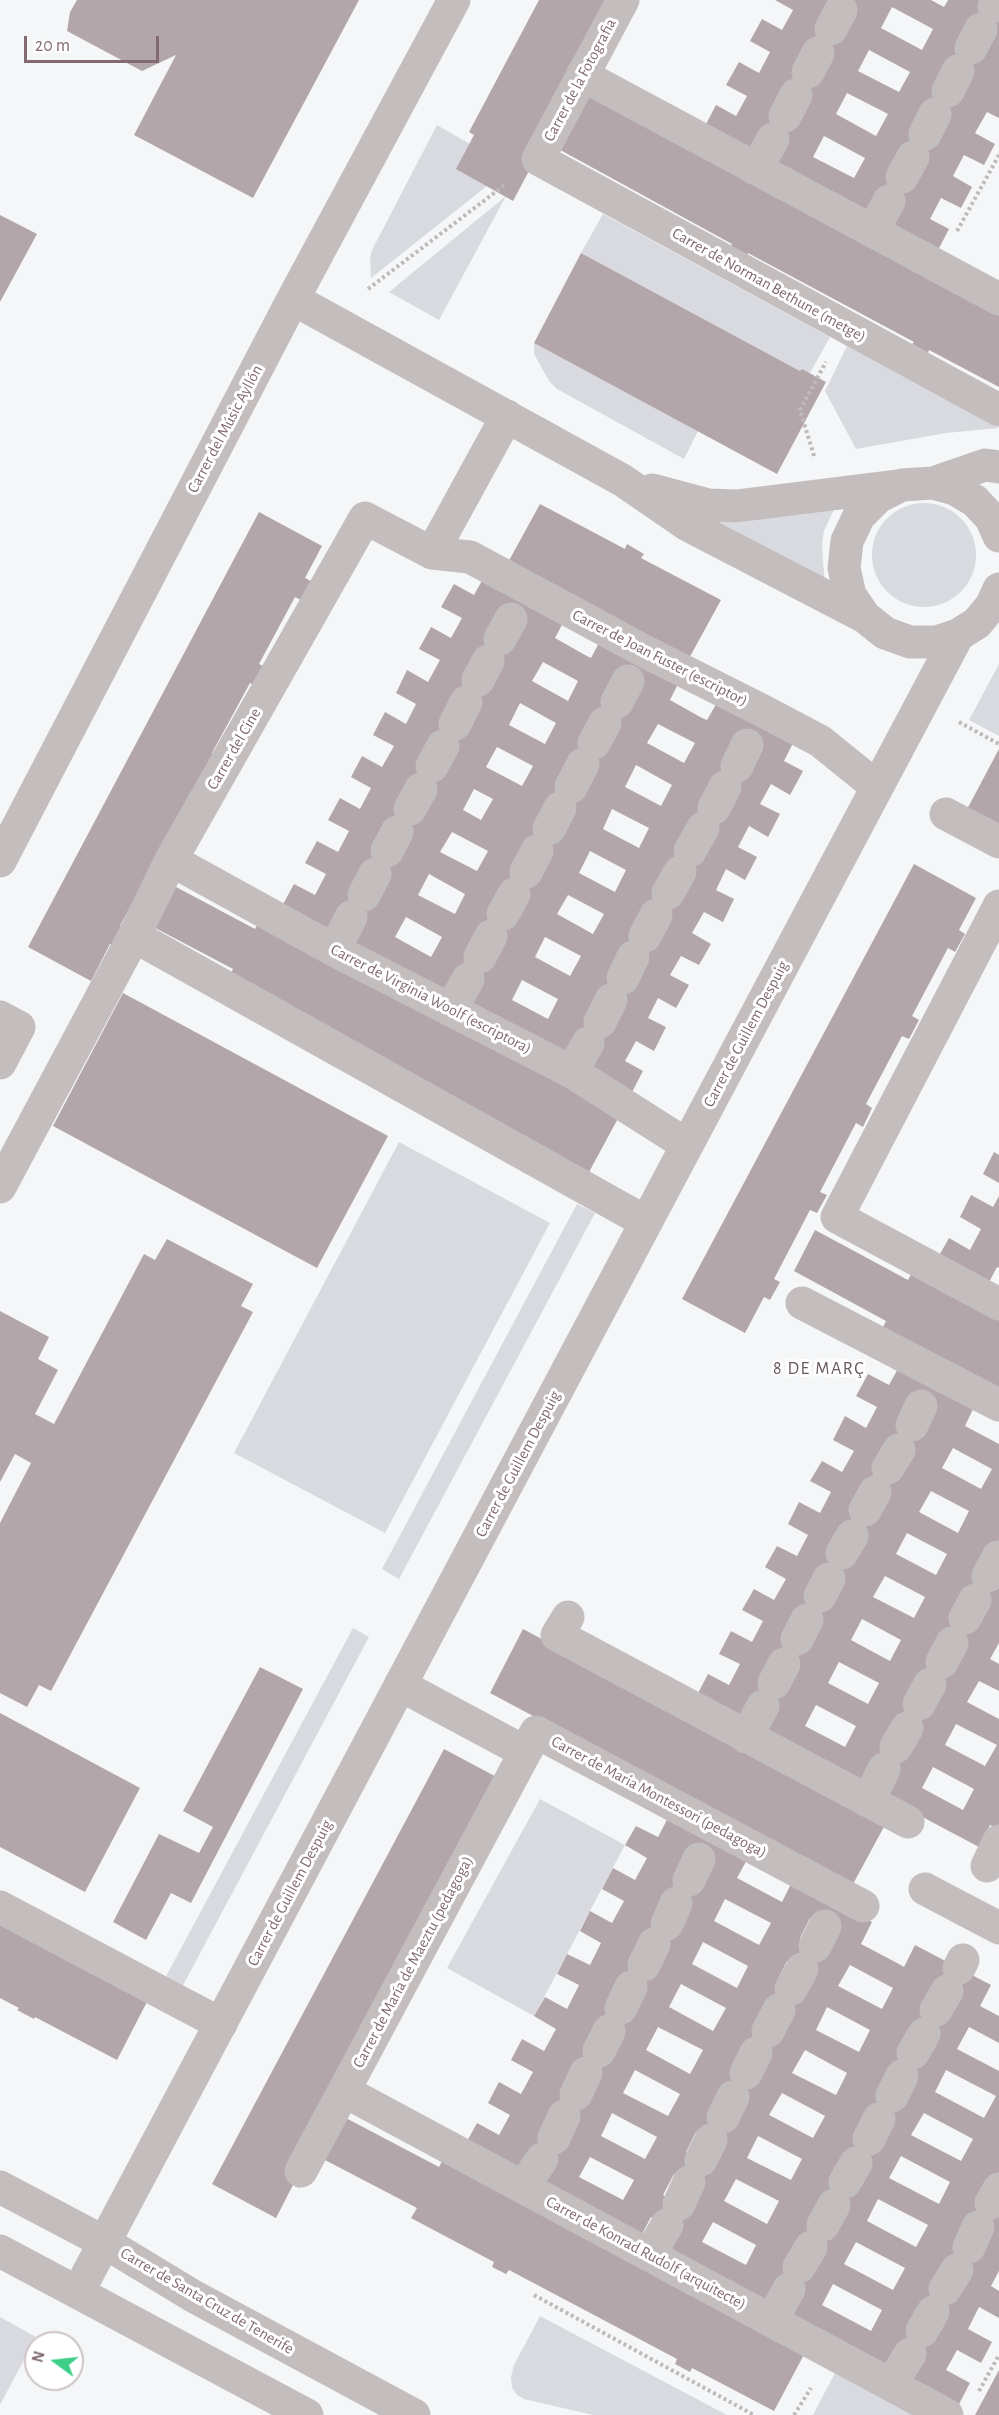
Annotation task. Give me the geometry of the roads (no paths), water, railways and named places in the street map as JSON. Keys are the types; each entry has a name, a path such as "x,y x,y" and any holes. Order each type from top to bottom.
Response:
{"street":[{"name":"Carrer del Músic Ayllón","path":"0,861 293,299 454,0"},
{"name":"Carrer de la Fotografia","path":"538,159 623,0"},
{"path":"756,169 807,74"},
{"path":"582,75 999,299"},
{"path":"873,231 947,94"},
{"name":"Carrer de Norman Bethune (metge)","path":"538,159 999,410"},
{"path":"293,299 622,480 686,524 865,617 885,633 910,642 937,642 958,635 977,623 991,606 999,589"},
{"path":"432,553 507,416"},
{"path":"865,617 850,595 844,568 847,541 859,516 878,497 985,465 999,467"},
{"path":"622,480 678,499 708,506 736,506 917,484 955,489 975,501 991,518 999,536"},
{"name":"Carrer del Cine","path":"0,1187 134,936 171,860 365,518 432,553"},
{"name":"Carrer de Joan Fuster (escriptor)","path":"432,553 470,557 443,747 559,809 679,872 820,741 877,787"},
{"name":"Carrer de Guillem Despuig","path":"78,2292 958,635"},
{"path":"334,950 443,747"},
{"path":"451,1010 559,809"},
{"path":"946,813 999,842"},
{"name":"Carrer de Virginia Woolf (escriptora)","path":"171,860 334,950 572,1072 687,1145"},
{"path":"572,1072 679,872"},
{"path":"999,906 837,1217 999,1304"},
{"path":"134,936 646,1222"},
{"path":"0,1017 19,1027 0,1063"},
{"path":"802,1303 853,1534"},
{"path":"746,1737 853,1534 999,1406"},
{"path":"568,1617 557,1635 908,1822"},
{"path":"867,1801 941,1663"},
{"name":"Carrer de Maria Montessori (pedagoga)","path":"400,1685 525,1752 536,1732 632,1988 762,2046 650,2254"},
{"name":"Carrer de María de Maeztu (pedagoga)","path":"301,2171 525,1752"},
{"path":"925,1889 999,1928"},
{"path":"0,1907 221,2024"},
{"path":"523,2187 632,1988"},
{"name":"Carrer de Konrad Rudolf (arquitecte)","path":"344,2091 947,2415"},
{"path":"772,2320 879,2119"},
{"name":"Carrer de Santa Cruz de Tenerife","path":"0,2187 104,2242 193,2296 414,2415"},
{"path":"0,2251 307,2415"},
{"path":"891,2385 956,2269"}],"district":[{"name":"8 DE MARÇ","path":"819,1369"}]}
